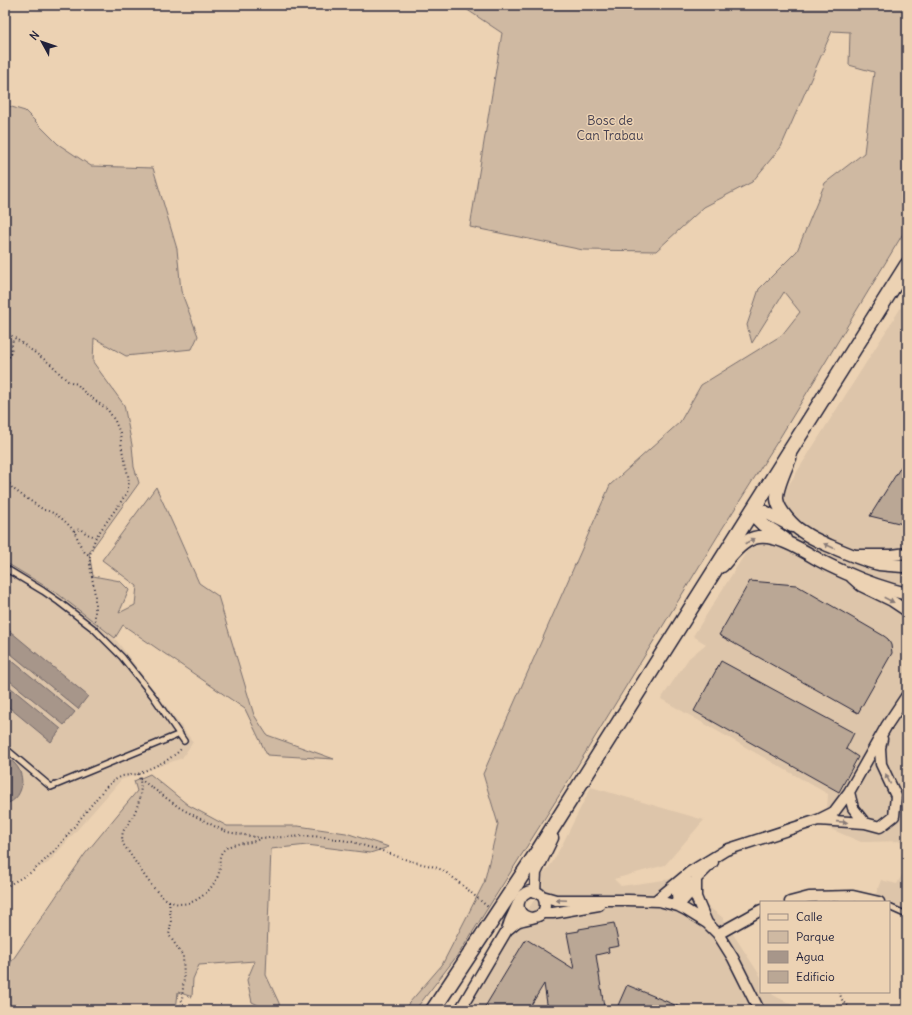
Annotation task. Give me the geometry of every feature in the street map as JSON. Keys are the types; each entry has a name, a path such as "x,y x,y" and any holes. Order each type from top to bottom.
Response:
{"main road":[{"path":"433,1010 495,914 523,874 907,265"}],"street":[{"path":"800,434 779,488 777,498 781,509 787,518 802,532"},
{"path":"752,510 765,512 818,541 850,555 880,564 907,566"},
{"path":"752,510 762,525 820,560 847,574 879,586 907,594"},
{"path":"703,588 737,550 746,542 754,538 769,538 793,545"},
{"path":"850,555 892,555 907,553"},
{"path":"847,574 861,586 892,601 907,611"},
{"path":"655,901 693,876 726,850 818,820 834,812 849,792 884,730 907,695"},
{"path":"818,820 865,823 880,827 894,816 896,796 881,764 880,748 884,730"},
{"path":"507,930 518,922 539,916 542,913 545,905 538,894 536,873 585,776"},
{"path":"849,792 853,808 865,823"},
{"path":"678,906 677,893 693,876"},
{"path":"693,876 696,897 707,923"},
{"path":"460,1010 507,930 520,899 530,891 556,900 659,901 678,906 707,923 718,934 733,958 759,1010"},
{"path":"794,901 809,897 853,896 875,901"},
{"path":"520,899 519,908 521,912 527,917 531,918"},
{"path":"542,913 553,913 628,900"},
{"path":"718,934 760,911"}],"lane":[{"path":"5,568 43,591 94,629 122,657 153,696 184,741"},
{"path":"5,748 51,787 180,734"},
{"path":"890,907 907,915"}],"path":[{"path":"5,332 52,365 68,381 77,384 85,393 108,410 120,433 129,482 127,493 96,537 90,555 95,603 94,629"},
{"path":"5,364 11,353 13,338"},
{"path":"5,477 12,488 22,496 44,510 59,517 74,531 84,550 90,555"},
{"path":"74,531 80,529 87,534 96,537"},
{"path":"5,887 32,872 44,861 57,848 105,788 113,781 122,776 138,774 166,761 177,753 184,745 184,741"},
{"path":"138,774 140,779 139,803 132,819 124,829 121,836 123,844 156,891 169,901 180,904 190,903 198,899 206,893 216,881 220,871 220,856 225,850 236,844 255,841 260,838"},
{"path":"140,779 180,808 227,832 260,838 310,836 324,837 353,842 410,861 435,867 450,875 495,914"},
{"path":"169,901 171,923 169,935 183,956 184,977 181,1010"},
{"path":"839,993 843,1002 853,1010"},
{"path":"212,1010 216,1004"}],"shaded area":[{"path":"907,298 907,841 861,842 826,827 828,794 661,699 689,658 706,644 693,636"},
{"path":"5,562 58,594 117,641 193,742 182,758 121,780 48,863 5,885"},
{"path":"591,787 704,820 665,865 614,879 621,886 671,879 722,917 760,975 760,993 772,993 802,1010 467,1010 514,930 543,887 543,874 552,863"},
{"path":"907,872 907,918 890,910 890,901 873,901 881,880 897,884 903,873"}],"green space":[{"name":"Bosc de Can Trabau","path":"460,5 907,5 907,227 779,439 722,529 562,791 460,952 415,1010 403,1010 442,965 484,883 498,824 483,774 610,485 680,422 701,385 782,335 800,312 784,292 752,343 747,325 759,289 797,251 825,183 864,153 874,72 849,65 850,32 832,31 781,147 752,182 704,207 656,251 583,250 470,227 502,33"},
{"path":"5,105 25,111 58,144 91,166 153,168 177,249 181,291 198,336 192,349 126,356 94,338 93,362 124,405 132,445 134,467 139,483 89,553 93,576 120,581 129,590 119,613 135,605 137,586 102,560 156,487 199,583 218,596 254,715 267,735 334,759 267,755 245,709 123,625 115,638 58,594 5,562"},
{"path":"150,774 188,805 227,826 298,826 346,833 389,847 370,853 307,845 271,849 266,975 279,1003 280,1010 268,1010 252,1002 247,980 255,961 199,965 193,979 192,997 178,992 176,1010 5,1010 5,971 85,854 137,791 134,781"}],"water":[{"path":"5,627 88,696 78,709 5,649"},
{"path":"5,655 75,712 64,725 5,677"},
{"path":"5,683 61,729 51,742 5,704"},
{"path":"5,758 12,761 18,767 22,781 18,796 13,801 5,804"}],"building":[{"path":"907,457 907,523 903,524 870,516"},
{"path":"750,581 796,585 888,639 891,645 892,653 858,713 719,635"},
{"path":"721,661 854,733 846,749 858,757 839,792 694,711"},
{"path":"614,923 619,946 608,948 609,952 596,955 604,1007 589,1010 548,1010 544,984 528,1010 483,1010 526,939 574,969 567,933 579,931 579,929"},
{"path":"627,985 687,1010 616,1010"}]}
